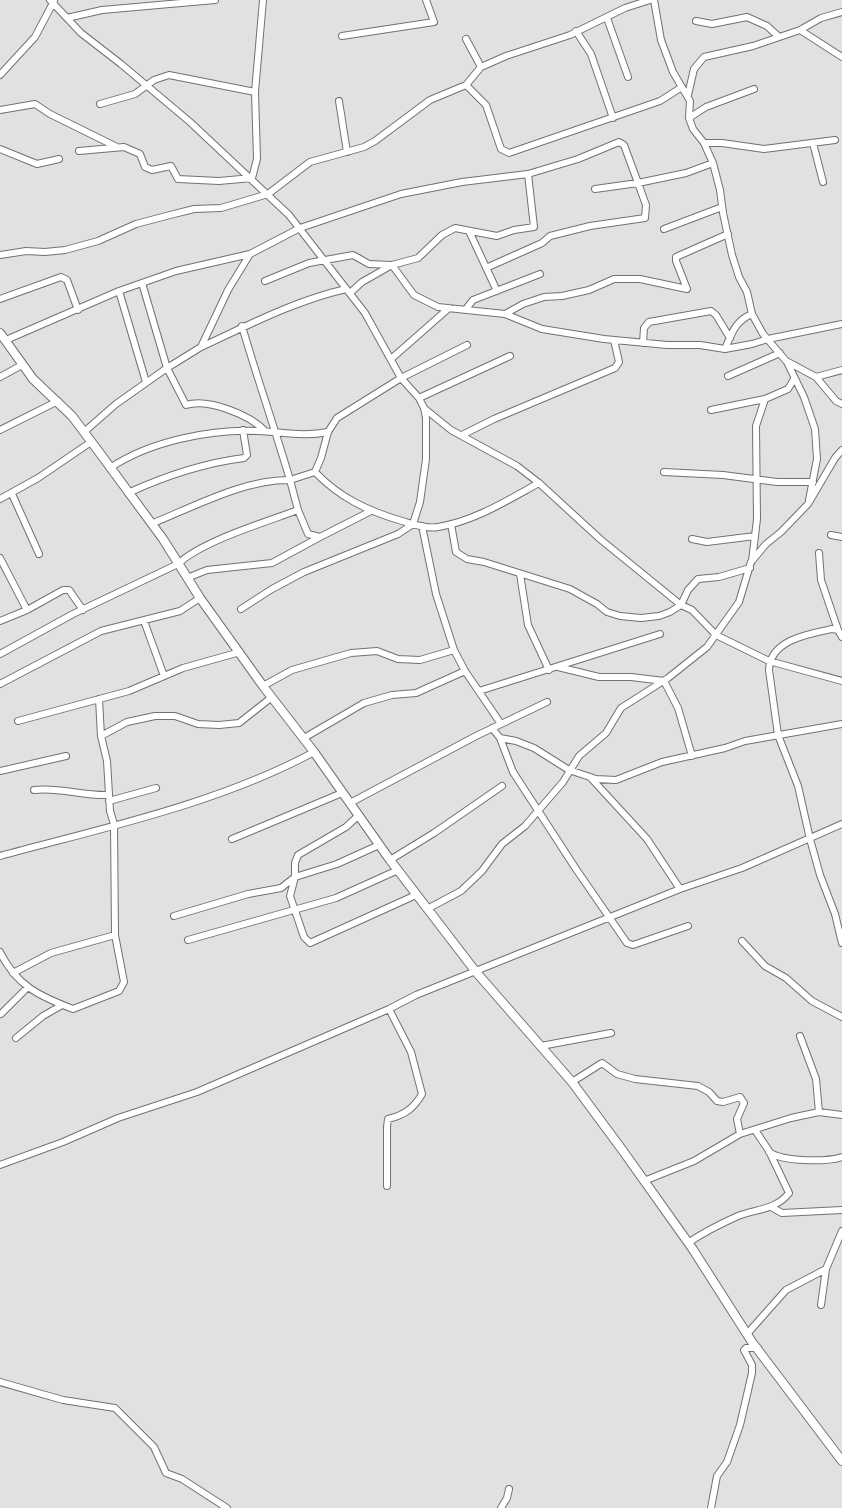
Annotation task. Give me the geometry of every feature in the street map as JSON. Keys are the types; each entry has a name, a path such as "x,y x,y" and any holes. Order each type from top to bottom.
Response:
{"street":[{"path":"67,18 102,10 215,0"},
{"path":"252,178 258,151 255,92 263,0"},
{"path":"342,36 434,22 426,0"},
{"path":"0,255 26,251 65,250 98,241 136,224 194,210 221,208 268,194 310,162 347,152 375,141 430,100 466,85 481,68 506,56 576,31 625,8 652,0 673,72 688,95 691,105 689,118 693,129 704,143 713,163 739,277 747,292 752,314 763,334 787,362 804,397 815,429 817,459 808,504"},
{"path":"0,75 35,37 52,1 81,33 146,85 252,178 300,228 365,313 401,378 419,398 424,408 426,459 420,502 413,524 398,534 304,572 241,609"},
{"path":"688,95 694,69 704,57 753,46 800,30 821,18 842,12"},
{"path":"696,21 712,24 747,17 767,26 779,37"},
{"path":"607,18 628,77"},
{"path":"800,30 842,57"},
{"path":"576,31 591,54 612,118"},
{"path":"466,39 481,68"},
{"path":"100,104 135,94 146,85 169,75 255,92"},
{"path":"466,85 486,105 501,149 509,153 660,101 682,87"},
{"path":"689,118 706,107 754,89"},
{"path":"339,101 347,152"},
{"path":"0,110 35,104 50,114 118,147"},
{"path":"704,143 764,149 835,140"},
{"path":"6,340 119,291 176,271 250,254 300,228 401,194 462,182 528,174 578,159 619,142 624,145 646,205 645,218 590,226 550,236 542,243 486,268"},
{"path":"813,143 823,182"},
{"path":"79,152 124,147 140,154 146,167 152,170 171,166 178,178 219,181 252,178"},
{"path":"0,149 37,164 58,159"},
{"path":"595,189 638,183 713,163"},
{"path":"84,432 146,382 201,347 242,326 321,296 348,291 392,265 418,258 442,235 455,228 497,236 514,230 534,227 528,174"},
{"path":"664,229 722,207"},
{"path":"469,231 497,291"},
{"path":"505,314 523,304 544,297 589,290 614,279 640,279 687,288 676,257 728,234"},
{"path":"201,347 228,290 250,254"},
{"path":"265,281 309,263 353,255 369,264 392,265"},
{"path":"392,265 414,295 438,307 505,314 542,329 614,340 700,345 725,349 842,324"},
{"path":"466,309 472,300 540,274"},
{"path":"0,299 61,277 67,280 78,310"},
{"path":"142,283 167,368 186,405 194,403 218,405 259,424 266,431"},
{"path":"119,291 146,382"},
{"path":"391,359 449,308"},
{"path":"643,342 644,328 649,322 711,312 716,315 729,338"},
{"path":"725,349 734,327 742,318 752,314"},
{"path":"242,326 298,510 308,534 320,537"},
{"path":"0,333 33,379 58,401 84,432 263,686 304,738 416,895 429,908 476,972 572,1082 688,1243 747,1334 842,1461"},
{"path":"462,435 615,368 619,362 614,340"},
{"path":"151,524 226,493 276,480 290,480 315,472 328,432 337,418 373,393 467,345"},
{"path":"728,376 780,353"},
{"path":"419,398 510,356"},
{"path":"787,362 816,377 836,401 842,404"},
{"path":"0,377 22,366"},
{"path":"816,377 842,370"},
{"path":"711,410 765,399 788,389 794,379"},
{"path":"429,908 461,891 491,861 502,844 525,826 563,782 579,756 606,733 621,708 664,681 707,648 740,602 751,565 755,536 757,519 756,426 765,399"},
{"path":"0,430 58,401"},
{"path":"424,408 451,429 517,466 540,483 607,546 681,605 692,610 716,634 769,661 842,681"},
{"path":"110,468 122,460 171,442 211,432 243,430 309,435 328,432"},
{"path":"128,493 166,476 244,458 247,454 243,430"},
{"path":"0,499 38,478 91,442"},
{"path":"451,524 456,552 467,559 484,562 570,589 607,612 620,616 641,618 659,616 681,605 688,590 698,579 719,578 751,565 766,544 808,504 842,450"},
{"path":"315,472 341,495 371,512 436,528 480,514 540,483"},
{"path":"664,472 723,475 777,482 813,482"},
{"path":"12,494 39,555"},
{"path":"0,654 83,610 178,564 188,554 298,510"},
{"path":"188,578 207,570 272,563 371,512"},
{"path":"422,526 436,594 454,650 465,671 501,724"},
{"path":"831,535 842,537"},
{"path":"692,538 707,542 755,536"},
{"path":"819,553 820,580 841,634"},
{"path":"0,558 27,609"},
{"path":"520,574 528,625 549,670"},
{"path":"1,619 27,609 63,590 69,590 83,610"},
{"path":"0,684 101,631 180,611 200,598"},
{"path":"144,621 164,676"},
{"path":"841,634 829,630 792,639 779,647 769,661 771,698 778,735 798,786 820,875 841,927 842,943"},
{"path":"479,692 660,634"},
{"path":"263,686 292,670 351,653 377,651 398,659 420,660 454,650"},
{"path":"18,721 129,691 183,668 240,652"},
{"path":"557,667 599,677 632,677 664,681"},
{"path":"304,738 364,703 392,695 416,693 465,671"},
{"path":"664,681 678,708 692,756"},
{"path":"101,736 126,722 154,716 175,716 198,724 239,723 272,697"},
{"path":"0,952 2,961 27,988 73,1009 119,991 124,982 115,935 114,824 109,798 107,761 101,736 99,699"},
{"path":"350,803 492,728 548,702"},
{"path":"500,738 534,748 569,770 603,780 616,780 662,762 745,741 842,724"},
{"path":"492,728 500,738 513,772 627,943 633,945 688,926"},
{"path":"0,856 136,820 197,801 273,772 314,752"},
{"path":"0,771 66,756"},
{"path":"590,776 647,839 680,889"},
{"path":"390,860 502,786"},
{"path":"34,790 50,788 109,798 156,789"},
{"path":"232,839 342,793"},
{"path":"359,814 346,827 298,855 290,896 304,937 310,944 416,895"},
{"path":"0,1165 63,1142 118,1118 197,1092 389,1009 416,995 680,889 742,868 842,824"},
{"path":"174,916 248,894 281,888 295,877 337,864 379,845"},
{"path":"188,939 336,898 398,870"},
{"path":"13,973 51,953 115,935"},
{"path":"742,941 765,966 786,978 812,1001 842,1017"},
{"path":"1,1014 27,988"},
{"path":"16,1038 62,1005"},
{"path":"387,1186 388,1119 400,1116 415,1106 422,1094 411,1052 389,1009"},
{"path":"541,1046 611,1033"},
{"path":"800,1036 816,1079 819,1112"},
{"path":"572,1082 602,1063 617,1074 635,1079 698,1086 709,1092 717,1101 740,1097 744,1103 737,1119 740,1134"},
{"path":"644,1181 694,1161 740,1134 819,1112 842,1115"},
{"path":"688,1243 707,1229 742,1215 771,1207 789,1193 769,1151 755,1130"},
{"path":"769,1151 782,1158 829,1161 842,1157"},
{"path":"771,1207 782,1213 842,1210"},
{"path":"821,1305 826,1269 842,1231"},
{"path":"747,1334 786,1290 826,1269"},
{"path":"711,1508 717,1476 727,1462 740,1425 752,1373 752,1365 744,1350 759,1348"},
{"path":"0,1382 63,1400 115,1408 154,1447 166,1473 182,1479 227,1508"},
{"path":"501,1508 509,1489"}]}
